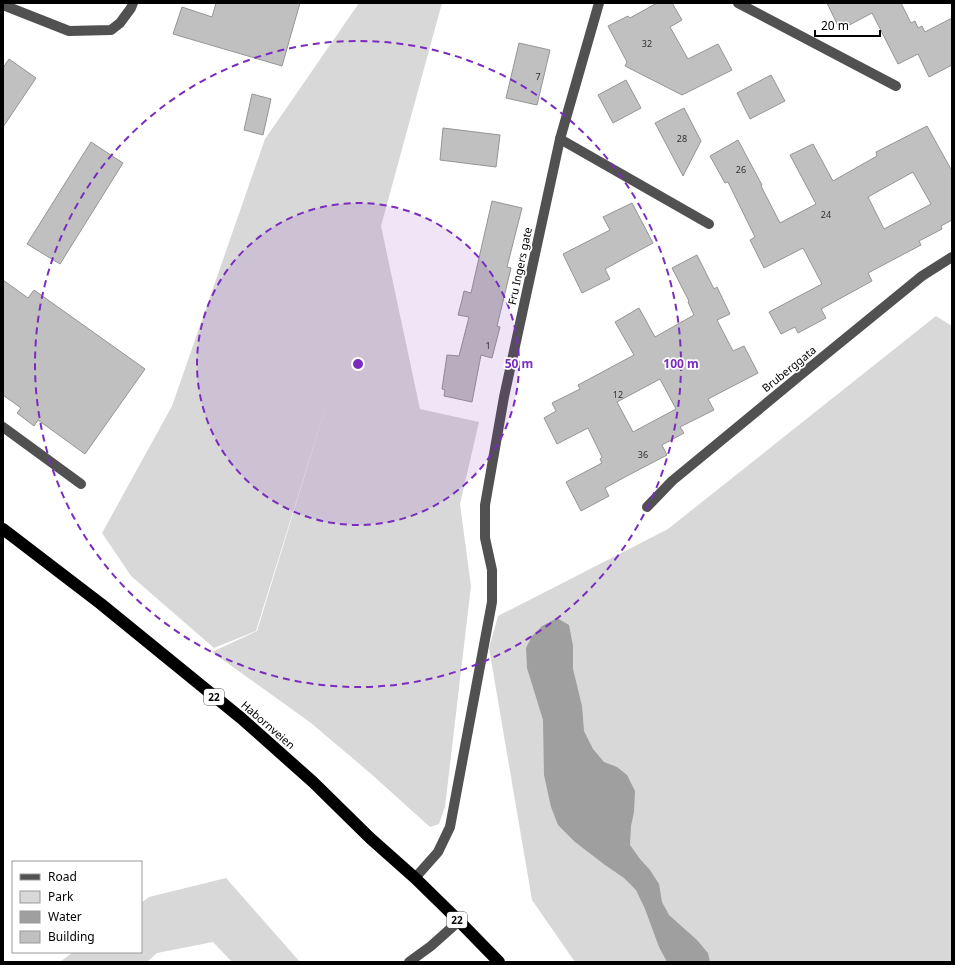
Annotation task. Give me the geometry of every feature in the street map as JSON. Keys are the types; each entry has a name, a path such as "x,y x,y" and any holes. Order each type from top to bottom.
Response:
{"highway":[{"name":"Habornveien","path":"3,529 101,604 241,718 313,782 370,838 415,878 499,962"}],"street":[{"path":"3,5 69,31 111,30 120,23 133,3"},
{"name":"Fru Ingers gate","path":"415,878 438,852 450,827 492,602 492,570 485,538 484,505 504,397 560,139 599,3"},
{"path":"738,3 896,86"},
{"path":"560,139 709,224"},
{"name":"Bruberggata","path":"647,507 672,481 815,363 922,276 952,257"},
{"path":"3,427 81,484"},
{"path":"409,962 431,946 459,921"}],"green space":[{"path":"359,3 442,3 381,226 420,409 479,422 460,504 471,586 445,807 439,824 430,827 311,723 212,652 257,631 330,393 256,631 214,648 131,576 102,533 172,406 265,139"},
{"path":"936,316 952,326 952,962 575,962 532,900 489,648 498,616 668,529"},
{"path":"226,878 300,962 232,962 213,942 157,953 147,962 60,962 72,953 142,953 142,902 149,897"}],"water":[{"path":"557,618 569,625 573,646 573,669 582,706 584,731 593,749 604,762 617,767 627,775 635,791 630,845 659,884 662,902 669,915 697,940 708,953 710,962 667,962 659,947 645,909 636,890 624,878 575,842 558,825 551,807 544,775 543,720 527,668 526,648 532,636 542,626"}],"building":[{"path":"216,3 300,3 282,66 173,34 182,7 212,17"},
{"path":"657,3 672,3 682,20 670,27 688,59 718,44 732,70 682,95 625,66 627,62 608,26 628,16 630,18"},
{"path":"827,3 901,3 911,23 915,21 918,28 922,26 925,32 952,18 952,65 929,77 918,54 898,64 872,13 840,30"},
{"path":"519,43 550,50 537,105 506,98"},
{"path":"9,59 36,78 3,127 3,68"},
{"path":"771,75 785,101 750,119 737,93"},
{"path":"626,80 641,108 613,123 598,95"},
{"path":"252,94 271,99 263,135 244,130"},
{"path":"684,108 701,141 683,176 655,123"},
{"path":"927,126 952,171 952,220 941,226 942,229 919,241 921,245 868,273 872,281 821,309 826,318 798,333 795,327 781,334 769,312 822,284 803,248 764,268 750,240 755,237 728,182 725,183 710,156 738,140 780,223 816,204 790,155 813,144 833,181 877,156 876,152","holes":["913,172 931,204 884,229 868,197"]},
{"path":"443,128 500,135 496,167 440,160"},
{"path":"91,142 123,163 60,264 27,244"},
{"path":"492,201 522,208 507,267 511,268 497,326 500,327 492,358 481,355 472,402 444,396 445,390 442,389 447,355 459,356 469,317 458,315 464,291 471,293"},
{"path":"632,203 653,243 605,269 610,279 582,293 563,254 610,230 603,217"},
{"path":"697,255 714,289 717,287 730,314 717,320 733,351 744,346 758,373 708,399 714,410 680,427 684,433 662,445 667,455 605,488 609,496 581,511 566,482 602,463 600,459 602,457 588,428 557,444 544,418 556,411 552,403 580,389 578,385 634,355 615,322 639,308 655,337 694,315 688,302 689,301 672,268","holes":["660,379 676,409 633,432 617,402"]},
{"path":"3,280 28,298 34,290 145,369 85,454 38,420 34,426 17,413 21,408 3,395"}]}
